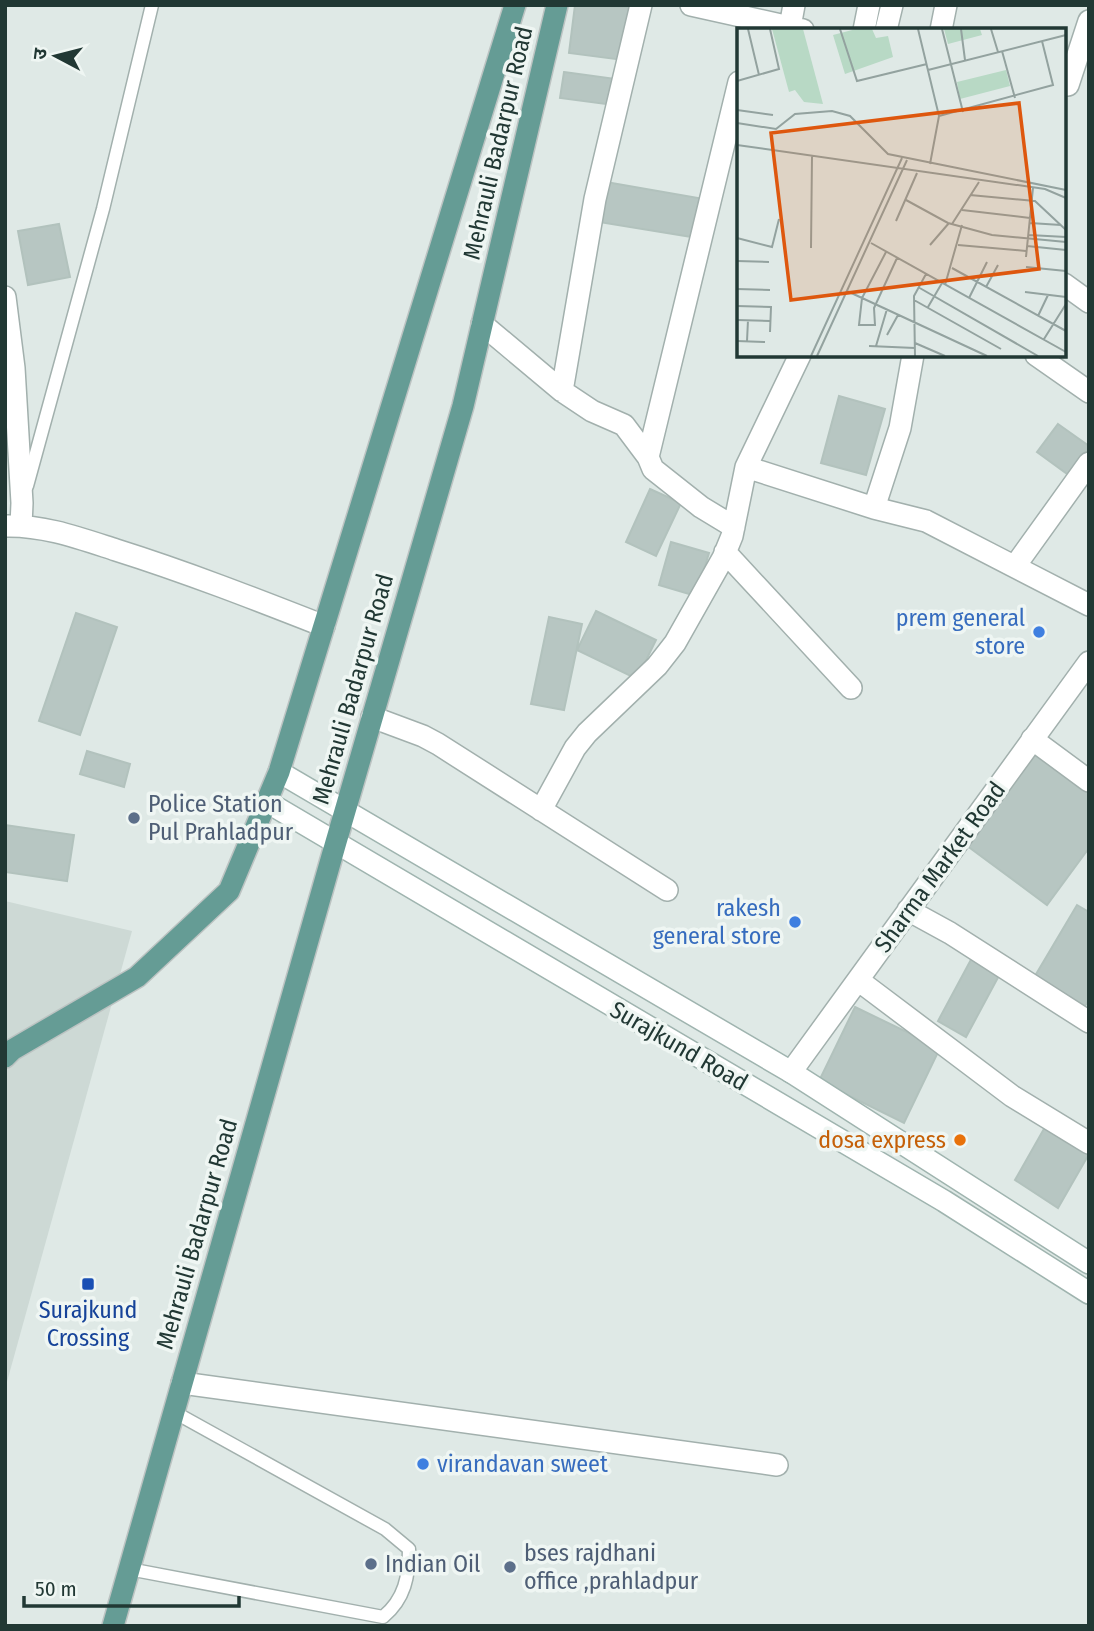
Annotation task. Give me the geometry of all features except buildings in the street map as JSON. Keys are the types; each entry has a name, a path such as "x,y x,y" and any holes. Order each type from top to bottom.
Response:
{"main road":[{"name":"Mehrauli Badarpur Road","path":"5,1057 12,1050 137,977 229,891 279,772 515,5"},
{"name":"Mehrauli Badarpur Road","path":"113,1626 463,406 557,5"}],"street":[{"path":"562,391 595,199 641,5"},
{"path":"691,5 727,9 753,24 787,28"},
{"path":"794,5 796,28"},
{"path":"864,28 869,5"},
{"path":"886,28 892,5"},
{"path":"941,28 946,5"},
{"path":"1068,85 1089,21"},
{"path":"649,457 737,90"},
{"path":"1066,285 1089,302"},
{"path":"5,297 22,503 13,526 58,531 186,572 324,626"},
{"path":"482,324 562,391 592,411 624,425 649,457 653,469 701,507 734,527"},
{"path":"541,810 575,748 587,733 657,666 675,643 725,552 734,527 746,467 799,357"},
{"path":"874,508 900,428 913,357"},
{"path":"1039,357 1089,392"},
{"path":"1015,566 1089,463"},
{"path":"746,467 874,508 926,521 1089,605"},
{"path":"725,552 851,688"},
{"name":"Sharma Market Road","path":"791,1072 1089,662"},
{"path":"372,717 438,744 667,890"},
{"path":"1032,739 1089,781"},
{"name":"Surajkund Road","path":"279,772 791,1072 1087,1257"},
{"name":"Surajkund Road","path":"267,802 944,1201 1089,1293"},
{"path":"908,910 950,933 1089,1022"},
{"path":"858,980 1012,1096 1089,1143"},
{"path":"182,1383 777,1465"}],"lane":[{"path":"22,503 103,209 152,5"},
{"path":"129,1569 383,1617 395,1607 409,1575 409,1549 385,1529 174,1412"}],"shaded area":[{"path":"5,901 132,931 5,1389"}],"place":[{"name":"prem general store","path":"1039,632"},
{"name":"Police Station Pul Prahladpur","path":"134,818"},
{"name":"rakesh general store","path":"795,922"},
{"name":"dosa express","path":"960,1140"},
{"name":"Surajkund Crossing","path":"88,1284"},
{"name":"virandavan sweet","path":"423,1464"},
{"name":"Indian Oil","path":"371,1564"},
{"name":"bses rajdhani office ,prahladpur","path":"510,1567"}]}
